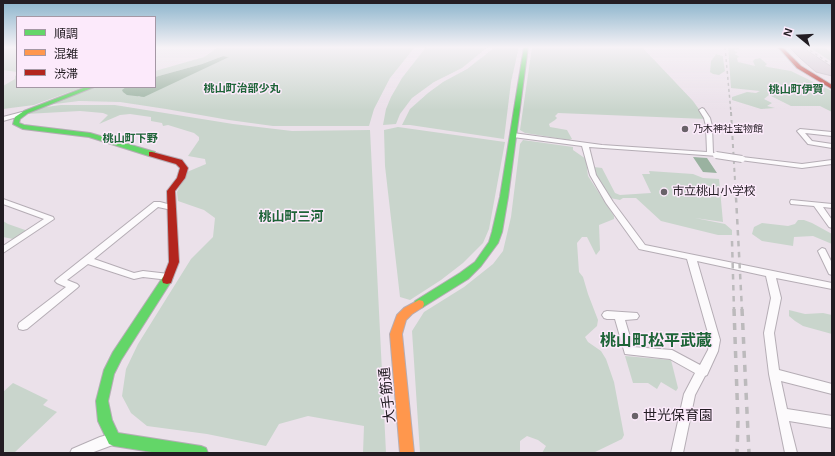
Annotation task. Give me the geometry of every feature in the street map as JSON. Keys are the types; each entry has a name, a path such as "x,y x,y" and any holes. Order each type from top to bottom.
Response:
{"street":[{"path":"523,68 513,135 584,145 713,155 796,165 831,162"},
{"path":"801,68 832,88"},
{"path":"3,119 22,114 88,88"},
{"path":"702,110 707,118 709,126 713,155"},
{"path":"22,114 17,118 16,122 20,126 90,135 180,162 184,168 181,178 171,191 174,262 169,277 117,356 106,380 103,394 103,414 107,427 114,439"},
{"path":"832,134 800,131 810,143 832,146"},
{"name":"大手筋通","path":"407,453 396,334 399,321 408,311 464,276 478,264 490,250 497,232 513,135"},
{"path":"584,145 593,175 642,247 832,286"},
{"path":"3,201 50,219 3,250"},
{"path":"794,202 832,206"},
{"path":"23,326 74,286 60,281 157,204 172,208"},
{"path":"816,204 832,225"},
{"path":"822,251 832,272"},
{"path":"677,453 690,394 714,351 715,340 691,257"},
{"path":"87,260 134,276 143,274 169,277"},
{"path":"770,273 776,298 769,333 774,374 791,453"},
{"path":"607,315 634,316"},
{"path":"619,315 629,351 672,355 703,372"},
{"path":"774,374 832,389"},
{"path":"782,414 832,422"},
{"path":"76,453 114,439 201,453"}],"shaded area":[{"path":"3,68 16,68 16,72 3,70"},
{"path":"165,68 187,68 156,77 156,71"},
{"path":"187,68 205,68 144,97 127,95 122,90 125,88 156,88 156,77"},
{"path":"203,68 398,68 390,78 374,109 369,126 273,126 120,102 79,101 47,105 92,88 127,88 139,97"},
{"path":"410,68 461,68 434,82 412,98 400,114 396,124 383,125 386,109 402,78"},
{"path":"514,68 504,139 402,125 410,109 428,93 443,82 467,69"},
{"path":"529,68 662,68 693,101 706,119 558,113 555,116 557,118 549,124 550,127 567,130 572,139 569,140 525,133 520,130"},
{"path":"710,68 725,68 725,71 719,75 710,72"},
{"path":"730,68 775,68 791,71 832,91 832,112 820,106 791,106 769,95 764,99 772,103 767,106 775,108 761,109 732,100 732,97 747,92 756,93 760,91 731,88"},
{"path":"15,76 16,88 80,88 34,105 3,109 3,86 15,79"},
{"path":"61,105 115,105 233,124 292,131 370,130 386,453 363,453 364,426 308,416 279,424 266,446 207,434 147,426 131,413 122,396 126,369 138,344 191,259 213,237 215,218 204,210 178,201 177,192 187,172 206,164 205,159 188,156 199,140 199,137 194,133 168,125 163,126 162,123 151,121 151,117 130,114 120,115 99,124 108,115 103,113 80,111 26,114 38,108"},
{"path":"398,127 505,142 489,229 483,243 463,263 441,280 410,300 400,297 385,166 384,130"},
{"path":"523,140 573,147 573,150 586,159 588,176 614,216 614,219 599,225 600,250 596,255 587,237 582,237 577,243 579,272 583,277 598,320 597,326 585,337 588,342 601,351 606,359 614,382 624,435 622,439 593,453 542,453 546,446 538,440 527,436 520,441 520,453 420,453 412,331 424,312 464,287 493,264 503,251 511,217 520,144"},
{"path":"693,157 707,158 717,173 703,172"},
{"path":"594,167 602,168 615,193 620,195 651,193 642,174 650,174 649,171 693,174 703,178 719,179 723,222 695,218 725,224 732,230 732,235 718,235 661,221 636,198 623,198 620,200 610,198 593,171"},
{"path":"798,220 804,220 812,223 832,234 832,244 813,236 794,237 793,246 762,241 752,234 754,227 762,223 788,226 795,224"},
{"path":"3,221 28,231 13,239 3,237"},
{"path":"789,310 805,314 823,313 832,315 832,334 803,326 789,316"},
{"path":"625,356 671,360 678,388 676,391 661,382 657,389 648,383 633,383"},
{"path":"13,383 48,400 43,405 57,412 14,453 3,453 3,392"}],"building":[{"path":"812,68 832,68 832,76 816,72"}],"railway":[{"path":"727,68 731,113"},
{"path":"731,112 736,198"},
{"path":"736,197 742,310"},
{"path":"732,241 734,310"},
{"path":"734,309 738,422 737,453"},
{"path":"742,309 749,453"}],"traffic: fast":[{"path":"419,304 464,276 478,264 493,243 497,232 504,197 523,68"},
{"path":"88,88 26,112 17,118 16,124 23,127 90,135 152,154"},
{"path":"167,280 117,356 108,374 102,401 105,421 114,439 201,453"}],"traffic: slow":[{"path":"407,453 396,334 401,318 408,311 419,304"}],"traffic: jam":[{"path":"801,68 832,87"},
{"path":"152,154 179,162 184,168 181,178 171,191 174,262 167,280"}],"place":[{"name":"乃木神社宝物館","path":"685,129"},
{"name":"市立桃山小学校","path":"664,192"},
{"name":"世光保育園","path":"635,416"}],"district":[{"name":"桃山町治部少丸","path":"242,89"},
{"name":"桃山町伊賀","path":"796,90"},
{"name":"桃山町下野","path":"130,139"},
{"name":"桃山町三河","path":"291,217"},
{"name":"桃山町松平武蔵","path":"656,342"}]}
